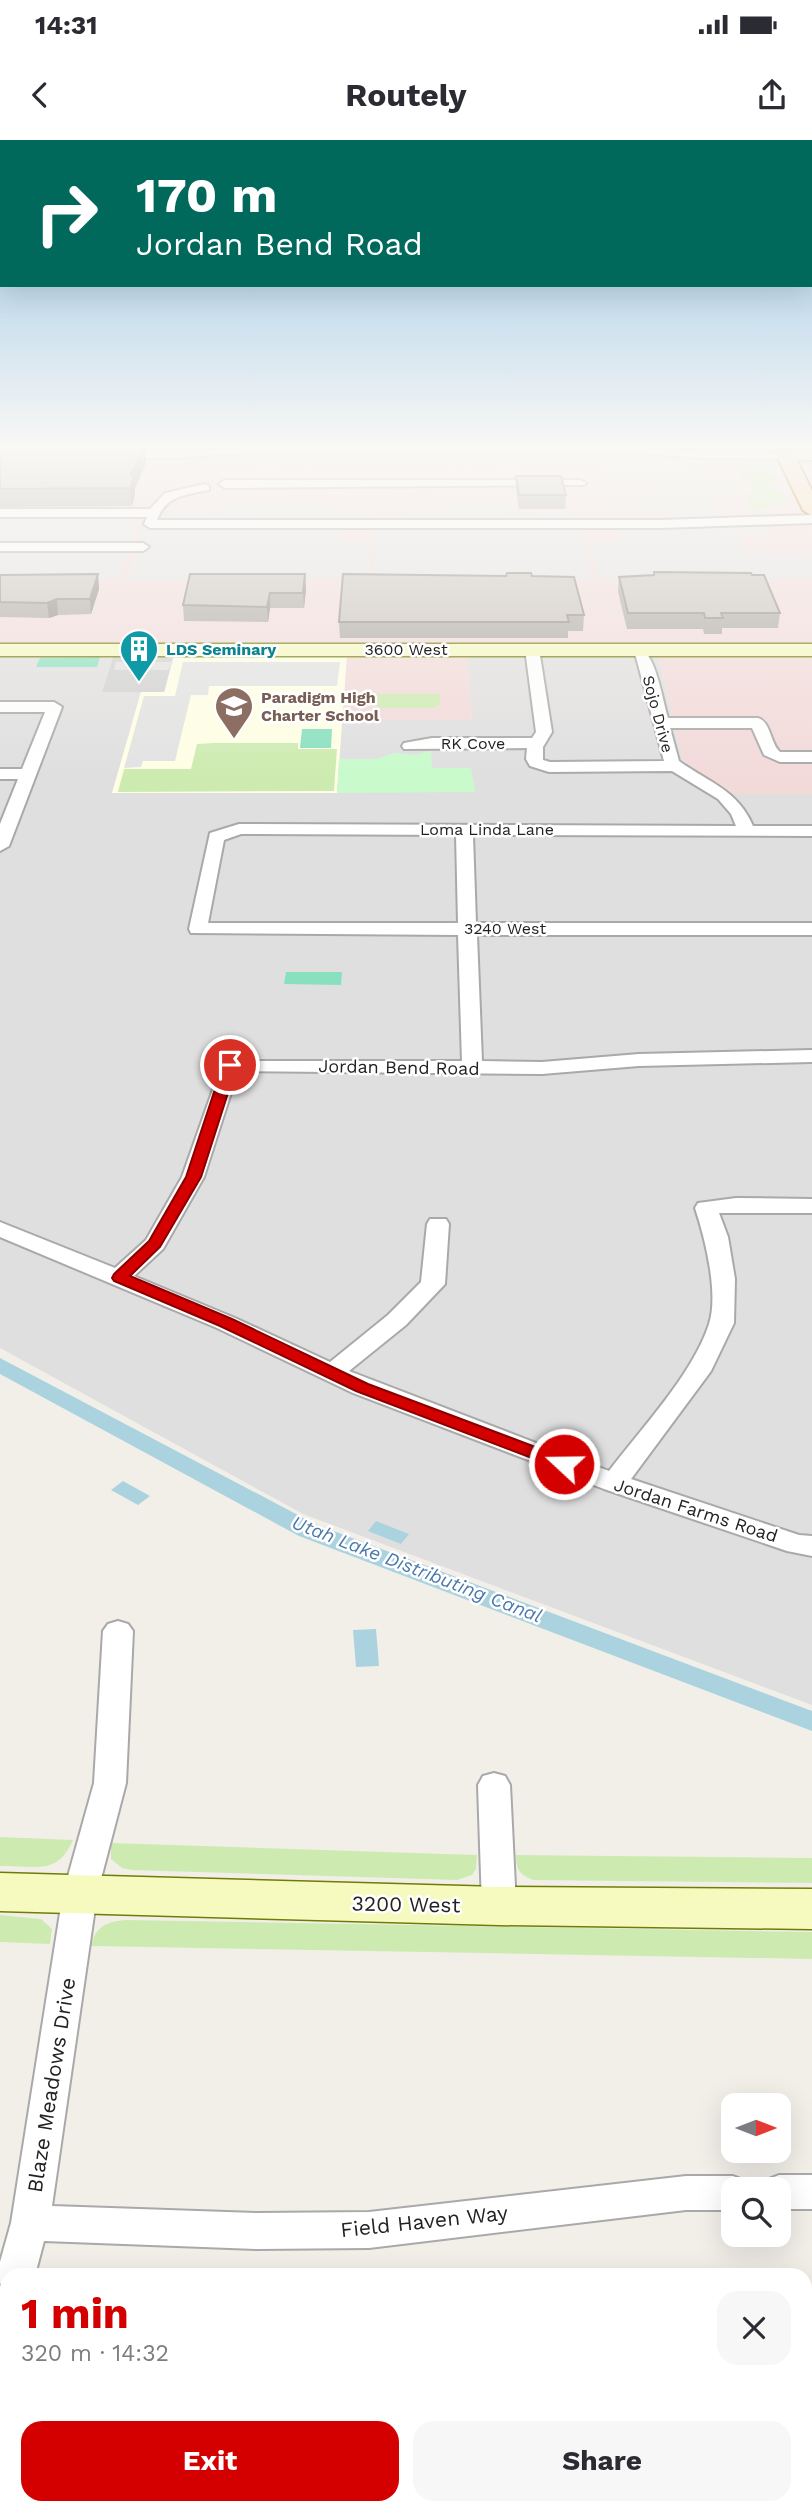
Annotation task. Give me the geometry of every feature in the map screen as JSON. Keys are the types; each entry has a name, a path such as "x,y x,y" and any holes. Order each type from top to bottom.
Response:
{"main road":[{"name":"3600 West","path":"0,650 812,650"},
{"name":"3200 West","path":"0,1892 499,1906 812,1909"}],"street":[{"path":"532,649 544,732 536,743 534,760 544,766 676,766"},
{"name":"Sojo Drive","path":"636,649 643,656 670,759 676,766 727,796 740,811 745,828"},
{"path":"0,707 54,706 0,846"},
{"path":"661,723 758,723 767,751 773,755 812,757"},
{"name":"RK Cove","path":"410,746 432,743 536,743"},
{"path":"0,774 27,774"},
{"name":"Loma Linda Lane","path":"198,929 216,837 228,831 252,828 745,828 812,831"},
{"path":"464,829 472,1068"},
{"name":"3240 West","path":"198,929 812,929"},
{"name":"Jordan Bend Road","path":"119,1278 155,1244 193,1177 230,1065 542,1068 732,1056 812,1056"},
{"path":"614,1483 698,1371 722,1323 723,1279 716,1237 706,1208 736,1205 812,1206"},
{"path":"333,1372 397,1320 433,1284 438,1224"},
{"name":"Jordan Farms Road","path":"0,1229 119,1278 362,1387 614,1483 797,1544 812,1546"},
{"name":"Blaze Meadows Drive","path":"18,2268 30,2223 80,1894 110,1783 118,1631"},
{"path":"494,1785 499,1906"},
{"path":"791,2192 812,2192"},
{"name":"Field Haven Way","path":"30,2223 257,2231 369,2230 686,2193 721,2193"}],"shaded area":[{"path":"0,557 812,557 812,643 0,644"},
{"path":"0,557 125,557 118,580 0,580"},
{"path":"134,557 369,557 368,578 127,580"},
{"path":"375,557 588,557 593,580 374,578"},
{"path":"594,557 812,557 812,578 781,576 783,580 599,580"},
{"path":"0,654 114,654 102,692 141,692 113,793 336,793 342,720 472,720 467,654 658,654 683,761 733,794 812,794 812,1705 303,1514 0,1348"},
{"path":"114,654 174,654 164,692 102,692"},
{"name":"Paradigm High Charter School","path":"174,654 347,654 337,793 112,793 141,692 165,692"},
{"path":"347,654 467,654 472,720 342,720"},
{"path":"658,654 812,656 812,794 733,794 683,761"},
{"path":"116,662 173,662 168,670 114,670"},
{"path":"183,662 340,662 337,686 209,686 208,695 191,695 175,761 143,761 141,767 124,768 144,696 175,696"}],"green space":[{"path":"100,657 97,667 36,667 40,658"},
{"path":"374,694 440,694 440,705 433,708 380,708 374,705"},
{"path":"302,729 332,729 331,748 300,748"},
{"path":"298,743 298,749 337,749 334,791 118,792 124,769 191,769 197,744"},
{"path":"431,750 432,768 471,768 475,792 337,793 339,759 377,759 394,753 417,755"},
{"path":"286,972 342,972 341,985 284,984"},
{"path":"0,1837 73,1840 60,1860 52,1864 34,1867 0,1866"},
{"path":"111,1843 477,1855 476,1869 472,1875 457,1880 132,1870 122,1868 111,1859"},
{"path":"516,1855 812,1858 812,1883 533,1880 520,1871"},
{"path":"0,1915 41,1919 52,1929 50,1944 0,1942"},
{"path":"126,1920 812,1932 812,1959 91,1946 95,1934 103,1926"}],"water":[{"path":"123,1481 150,1496 138,1505 111,1490"},
{"path":"376,1521 409,1534 401,1544 368,1531"},
{"path":"376,1629 379,1666 356,1667 353,1630"}],"building":[{"path":"654,572 764,575 780,613 721,613 723,618 705,618 704,613 628,613 619,577 654,575"},
{"path":"507,573 574,577 584,615 567,615 569,622 339,622 343,574 506,576"},
{"path":"98,574 90,599 57,599 47,603 0,602 0,575"},
{"path":"190,574 305,574 303,593 270,593 267,607 183,605"}],"waterway":[{"name":"Utah Lake Distributing Canal","path":"0,1365 307,1530 812,1721"}],"place":[{"name":"LDS Seminary","path":"139,683"},
{"name":"Paradigm High Charter School","path":"234,740"}],"route":[{"path":"230,1065 193,1177 155,1244 119,1278 226,1322 362,1387 564,1464"}]}
